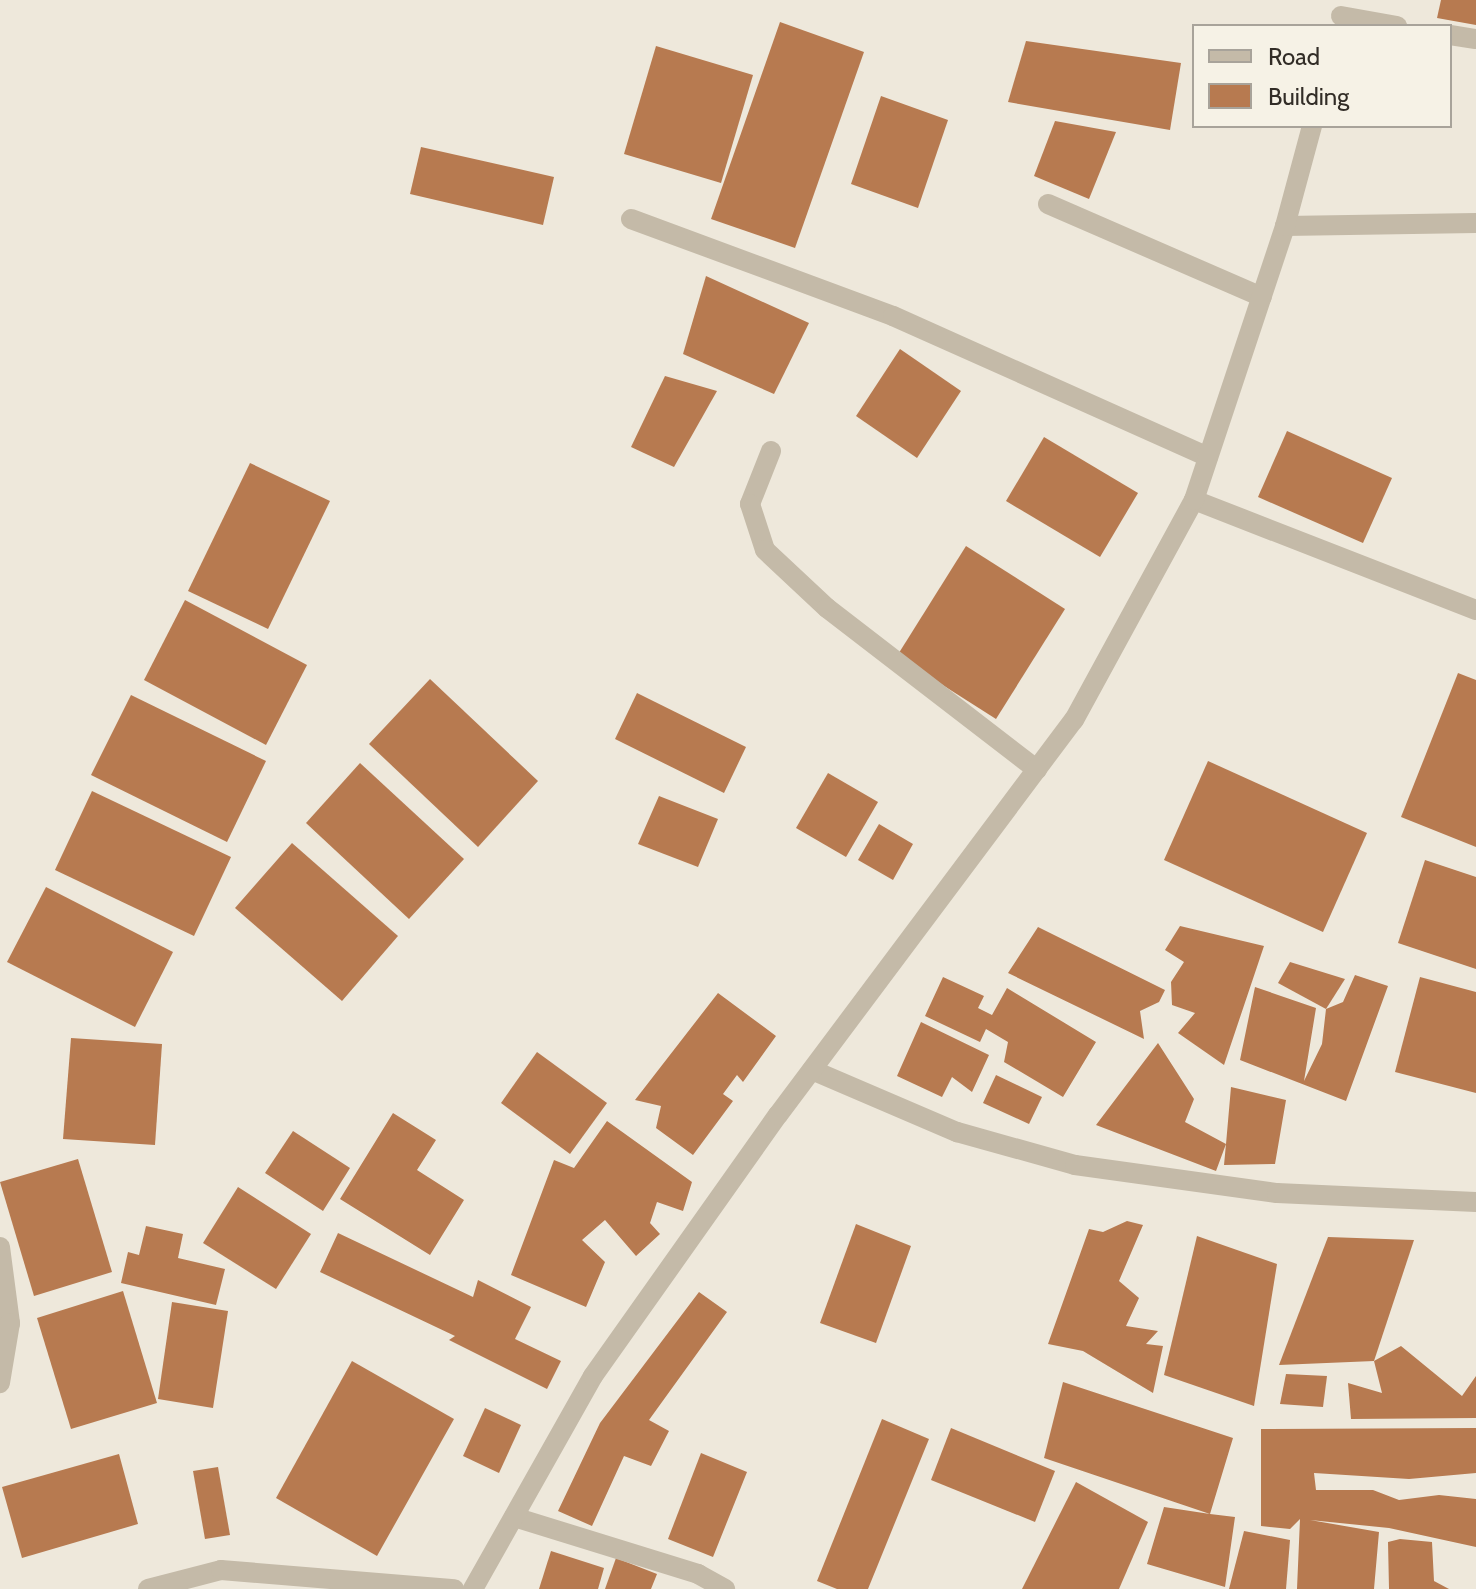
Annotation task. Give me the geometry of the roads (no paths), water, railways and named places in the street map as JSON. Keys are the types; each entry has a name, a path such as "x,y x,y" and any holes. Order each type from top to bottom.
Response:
{"street":[{"path":"1341,14 1388,24"},
{"path":"1452,35 1476,39"},
{"path":"473,1589 593,1376 812,1070 1074,720 1194,500 1285,226 1311,128"},
{"path":"1048,204 1262,297"},
{"path":"631,219 893,316 1208,457"},
{"path":"1285,226 1476,223"},
{"path":"771,451 750,504 765,550 827,608 1037,770"},
{"path":"1194,500 1476,610"},
{"path":"812,1070 957,1132 1075,1165 1277,1193 1476,1202"},
{"path":"0,1247 10,1323 0,1383"},
{"path":"514,1517 698,1574 725,1589"},
{"path":"148,1589 221,1570 454,1589"}]}
